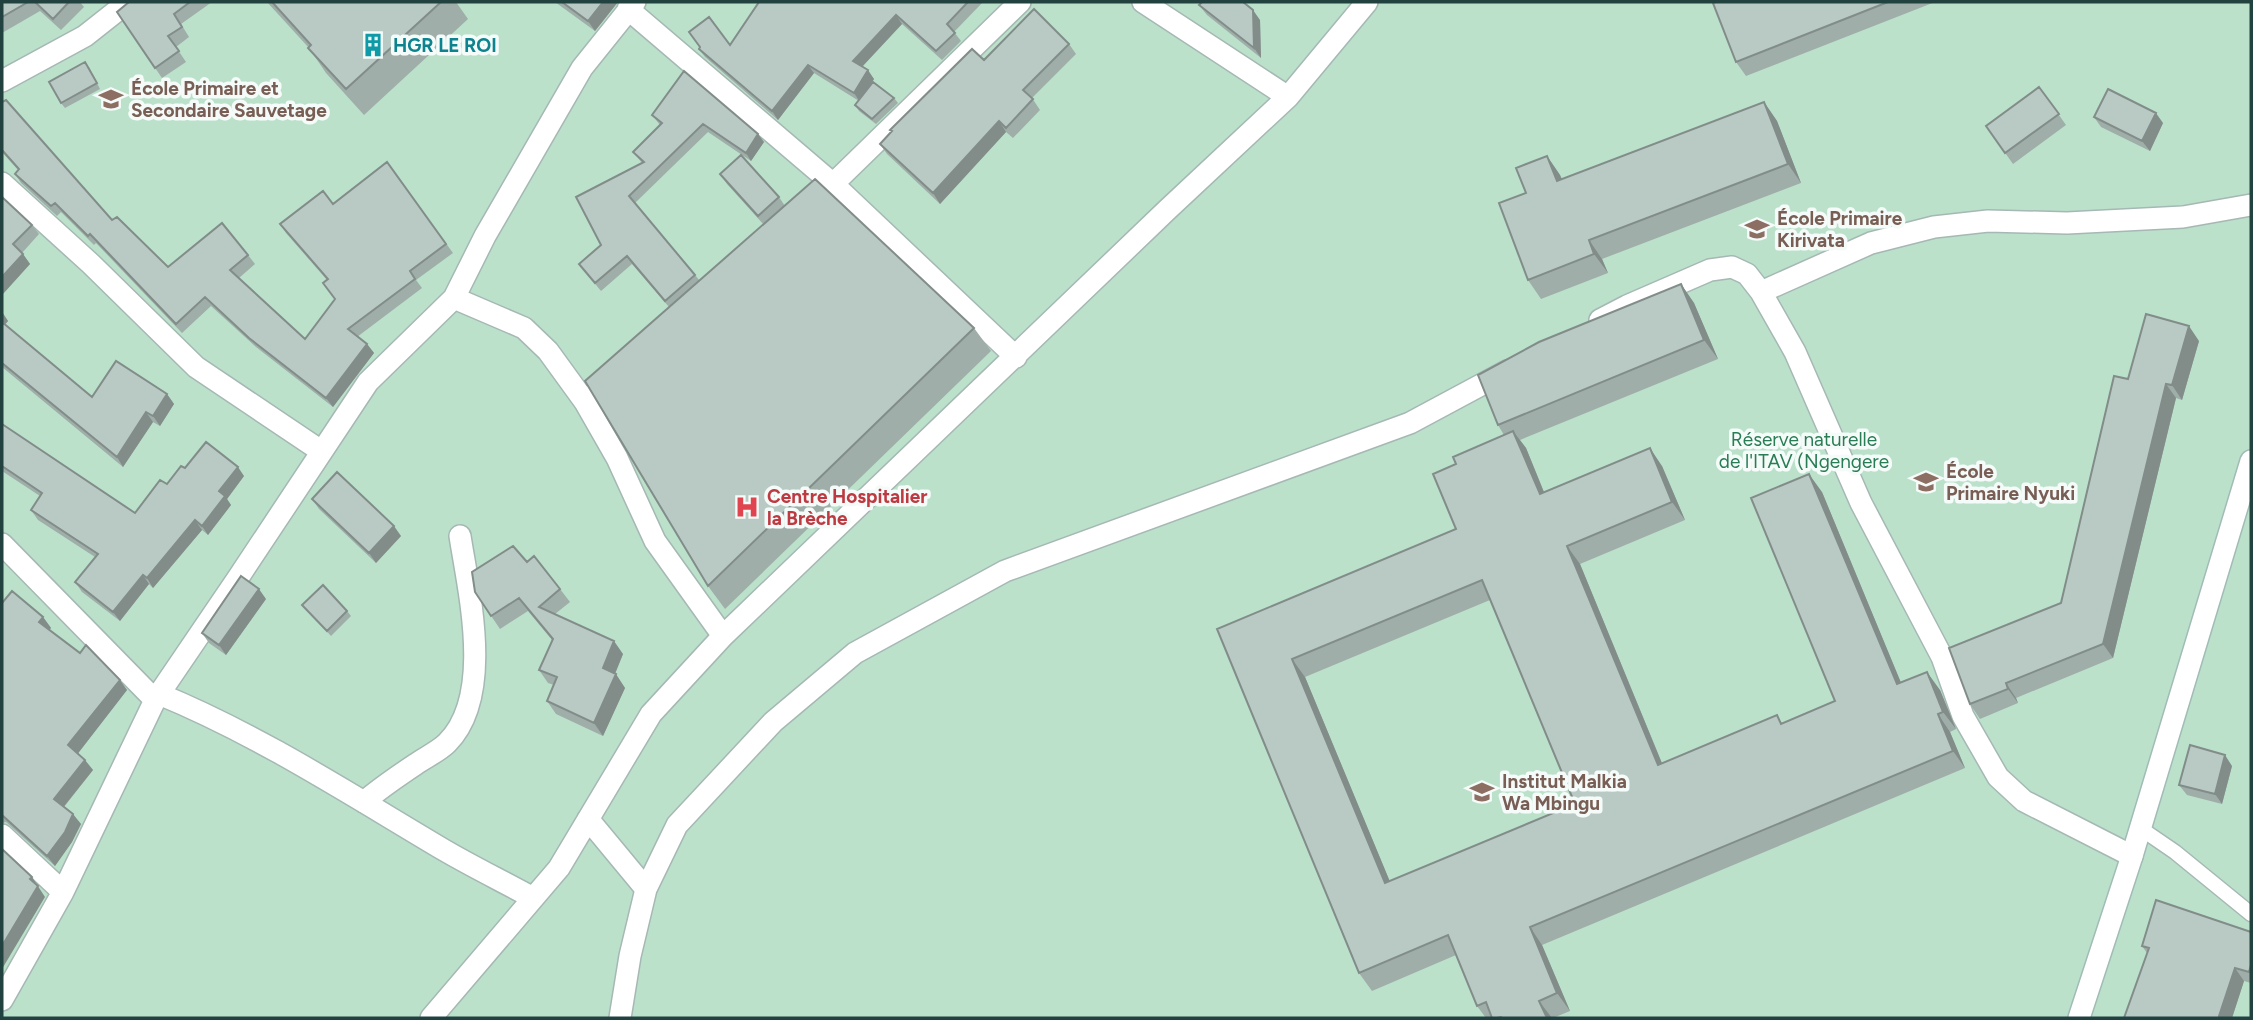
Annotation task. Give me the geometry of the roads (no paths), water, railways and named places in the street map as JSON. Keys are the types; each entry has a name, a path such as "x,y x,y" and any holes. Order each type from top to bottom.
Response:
{"street":[{"path":"2,81 85,36 128,2"},
{"path":"792,220 833,184 1020,2"},
{"path":"1143,2 1288,97"},
{"path":"431,1018 559,868 651,714 723,636 1288,97 1367,2"},
{"path":"2,1000 63,892 157,697 368,382 454,298 485,236 582,68 631,5 833,184 1016,357"},
{"path":"2,183 91,264 196,367 321,451"},
{"path":"1762,292 1871,243 1934,227 1988,220 2067,223 2183,217 2251,205"},
{"path":"1578,332 1627,306 1710,270 1732,267 1747,274 1762,292 1794,352 1861,503 1942,657 1963,716 1998,777 2024,801 2132,856"},
{"path":"454,298 524,328 548,351 585,402 617,458 655,541 723,636"},
{"path":"620,1018 630,956 646,889 677,825 773,722 855,653 1005,570 1410,424 1530,358"},
{"path":"585,402 626,366"},
{"path":"2079,1018 2132,856 2251,461"},
{"path":"364,802 387,783 447,744 463,722 470,698 476,642 460,536"},
{"path":"2,544 157,697 201,712 533,898"},
{"path":"588,819 646,889"},
{"path":"2,835 63,892"}],"lane":[{"path":"2140,828 2175,852 2251,914"}],"place":[{"name":"HGR LE ROI","path":"373,45"},
{"name":"École Primaire et Secondaire Sauvetage","path":"111,99"},
{"name":"École Primaire Kirivata","path":"1757,229"},
{"name":"École Primaire Nyuki","path":"1926,482"},
{"name":"Centre Hospitalier la Brèche","path":"747,507"},
{"name":"Institut Malkia Wa Mbingu","path":"1482,792"}],"park label":[{"name":"Réserve naturelle de l'ITAV (Ngengere","path":"1804,450"}]}
